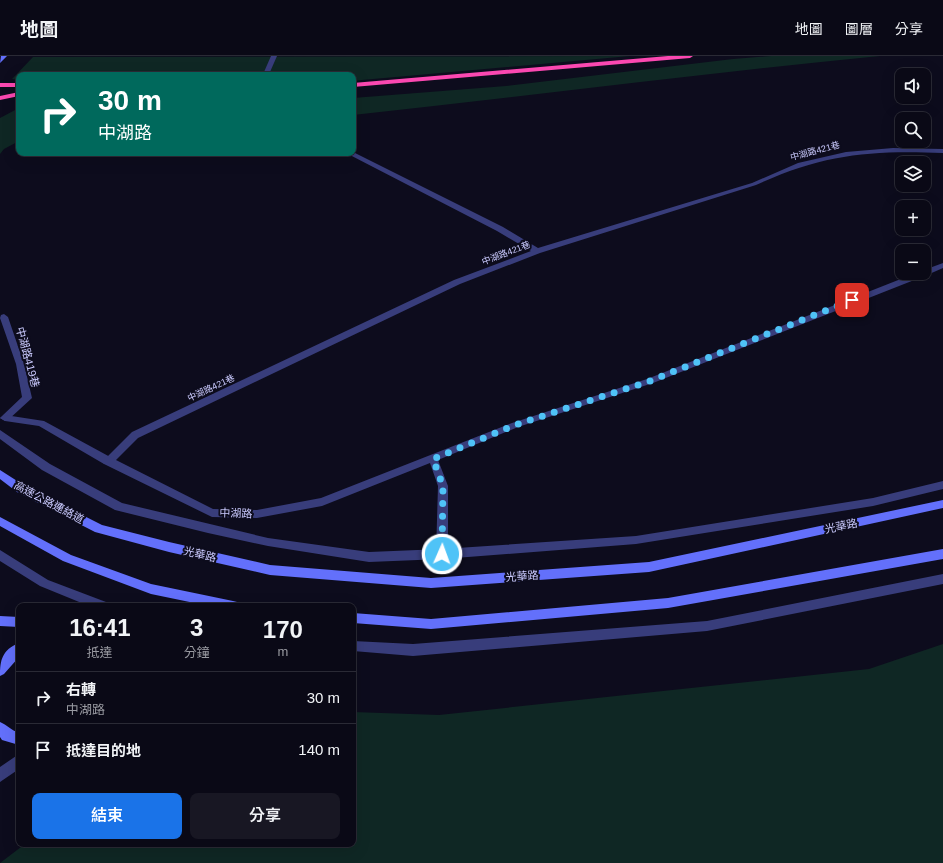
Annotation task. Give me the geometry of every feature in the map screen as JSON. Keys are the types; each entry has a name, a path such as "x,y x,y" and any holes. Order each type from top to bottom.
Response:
{"highway":[{"path":"356,85 690,56"},
{"path":"0,85 16,85"},
{"path":"0,98 16,95"}],"street":[{"path":"0,61 4,56"},
{"path":"267,72 274,56"},
{"name":"中湖路421巷","path":"108,461 135,435 457,282 537,252 754,184 794,166 834,154 890,149 943,151"},
{"path":"355,156 500,229 537,252"},
{"name":"中湖路","path":"931,270 943,266"},
{"name":"中湖路","path":"5,418 41,423 108,461 212,513 257,514 322,502 515,425 650,381 906,280"},
{"name":"中湖路419巷","path":"4,317 20,364 27,398 5,418"},
{"name":"光華路","path":"0,434 46,467 118,507 260,540 369,557 442,554 636,540 873,502 943,485"},
{"path":"433,459 443,486 442,554"},
{"name":"高速公路連絡道","path":"0,474 21,489 99,529"},
{"name":"光華路","path":"99,529 169,548 270,570 431,583 649,567 943,504"},
{"path":"0,521 67,558 151,589 219,603"},
{"path":"356,618 431,624 668,603 943,554"},
{"path":"0,555 44,583 94,603"},
{"path":"356,646 413,650 707,626 943,579"},
{"path":"0,621 16,622"},
{"path":"0,670 16,652"},
{"path":"0,728 6,734 16,738"},
{"path":"0,775 16,763"}],"green space":[{"path":"630,56 356,81 356,72 19,72 33,57"},
{"path":"771,56 880,56 356,115 356,98 506,86 733,59"},
{"path":"16,110 16,143 4,149 0,154 0,118"},
{"path":"943,644 943,863 0,863 21,847 356,847 356,712 439,715 869,669"}],"route":[{"path":"442,554 443,486 433,459 515,425 650,381 852,300"}]}
